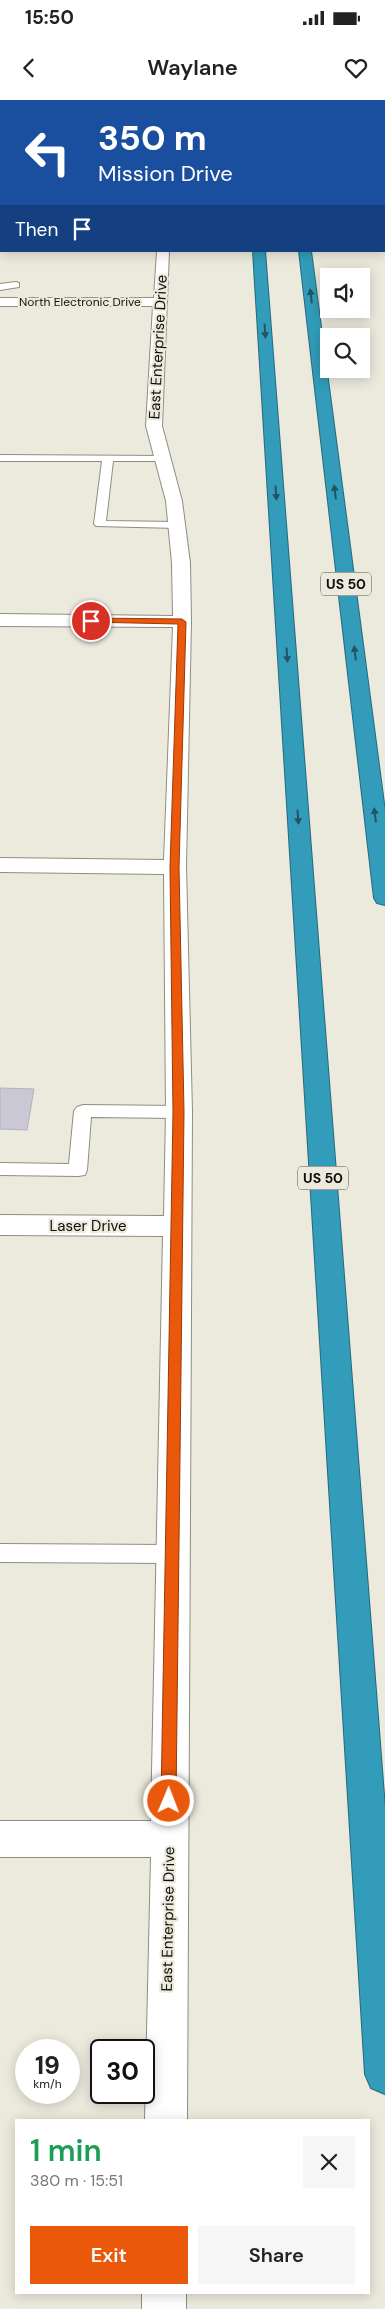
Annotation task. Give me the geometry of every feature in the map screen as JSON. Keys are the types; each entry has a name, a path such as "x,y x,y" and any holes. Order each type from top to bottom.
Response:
{"highway":[{"path":"252,252 262,282"},
{"name":"US 50","path":"260,252 385,2074"},
{"name":"US 50","path":"305,252 385,898"},
{"path":"308,270 310,252"}],"street":[{"name":"East Enterprise Drive","path":"163,252 154,426 174,501 182,622 175,867 179,1112 168,1839 166,2119"},
{"name":"North Electronic Drive","path":"0,302 160,302"},
{"path":"0,620 182,622"},
{"path":"0,865 175,867"},
{"name":"Laser Drive","path":"0,1225 176,1226"},
{"path":"0,1839 168,1839"},
{"path":"164,2294 164,2309"}],"lane":[{"path":"2,100 36,100"},
{"path":"0,287 16,284"},
{"path":"0,458 162,458"},
{"path":"108,458 100,524 177,525"},
{"path":"0,1169 78,1170 83,1111 179,1112"},
{"path":"0,1553 172,1554"}],"building":[{"path":"0,1088 34,1089 27,1130 0,1129"}],"route":[{"path":"91,621 182,622 175,867 179,1112 169,1801"}]}
